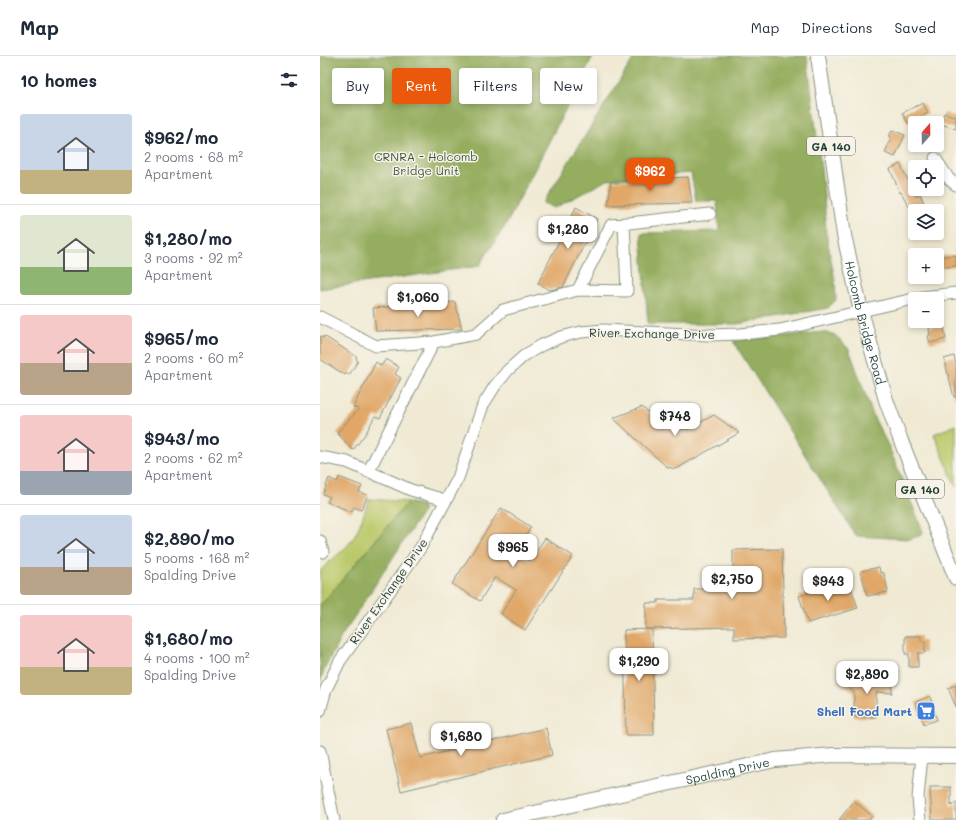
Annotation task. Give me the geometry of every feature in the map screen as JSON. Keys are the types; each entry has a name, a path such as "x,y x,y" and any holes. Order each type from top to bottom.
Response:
{"main road":[{"name":"Holcomb Bridge Road","path":"818,56 844,235 861,311 886,400 956,578"},
{"name":"Spalding Drive","path":"511,819 776,760 832,755 956,756"}],"street":[{"path":"934,158 949,179 956,185"},
{"path":"578,290 611,225 710,214"},
{"path":"320,317 376,346 434,342 476,334 503,310 578,290 627,291 624,223"},
{"name":"River Exchange Drive","path":"320,712 326,689 340,661 421,547 458,478 483,405 495,386 508,370 519,360 542,345 561,337 581,332 603,330 709,335 780,330 922,297 956,293"},
{"path":"368,472 434,342"},
{"path":"320,457 347,462 411,490 445,500"},
{"path":"320,751 334,820"},
{"path":"920,820 918,798 922,755"}],"green space":[{"name":"CRNRA - Holcomb Bridge Unit","path":"320,56 593,56 587,68 540,68 540,104 568,104 508,221 479,266 320,289"},
{"path":"635,56 807,56 824,194 826,233 835,281 836,300 828,308 737,324 648,324 641,233 719,231 717,201 696,201 691,173 607,180 555,208 543,203"},
{"path":"823,332 835,335 849,349 874,418 889,447 923,531 922,535 910,539 856,536 733,341"},
{"path":"956,425 956,487 934,434"},
{"path":"369,499 408,502 320,606 320,571 346,547 354,537"},
{"path":"408,502 422,506 424,510 341,637 325,668 320,682 320,606"}],"building":[{"path":"923,103 928,113 922,116 908,116 908,123 902,113"},
{"path":"944,113 956,117 956,129 944,125"},
{"path":"892,130 905,135 895,157 885,153 891,138 889,137"},
{"path":"900,164 908,180 908,196 921,196 925,204 908,205 901,192 900,193 890,169"},
{"path":"688,177 692,203 608,205 611,181"},
{"path":"576,207 597,219 563,287 550,290 538,283"},
{"path":"956,255 956,266 944,267 944,256"},
{"path":"455,302 462,329 376,331 373,308"},
{"path":"929,328 944,328 946,339 930,343 928,336 930,335"},
{"path":"320,336 323,338 324,336 357,357 356,359 358,361 349,375 346,373 345,375 320,359"},
{"path":"954,356 956,364 956,397 954,397 944,359"},
{"path":"386,359 399,367 395,374 401,378 380,418 375,416 366,433 353,450 337,433 359,409 353,407 376,362 381,366"},
{"path":"642,407 664,427 688,429 714,415 739,433 676,469 667,467 613,418"},
{"path":"339,477 362,486 359,492 368,495 361,510 354,507 352,512 327,502 330,497 323,494 329,478 337,482"},
{"path":"501,508 531,527 516,552 530,561 545,538 573,556 525,630 501,614 516,590 495,577 480,601 452,584"},
{"path":"782,549 784,638 734,639 734,627 646,629 646,603 658,603 658,600 694,600 694,589 706,589 706,573 733,573 733,550"},
{"path":"879,567 880,572 884,573 888,592 867,596 861,571"},
{"path":"849,581 858,608 808,623 799,596"},
{"path":"652,629 654,735 626,735 624,630"},
{"path":"905,636 921,636 921,641 925,641 925,653 918,653 918,667 909,667 909,654 905,654"},
{"path":"837,680 892,681 892,693 876,692 876,717 854,717 854,692"},
{"path":"956,685 956,707 948,688"},
{"path":"930,696 937,720 924,724 915,702"},
{"path":"411,723 420,758 546,728 552,755 401,791 386,729"},
{"path":"930,787 951,787 951,806 956,802 956,820 932,820"},
{"path":"854,801 872,816 869,820 839,820"}],"place":[{"name":"Shell Food Mart","path":"926,711"}]}
